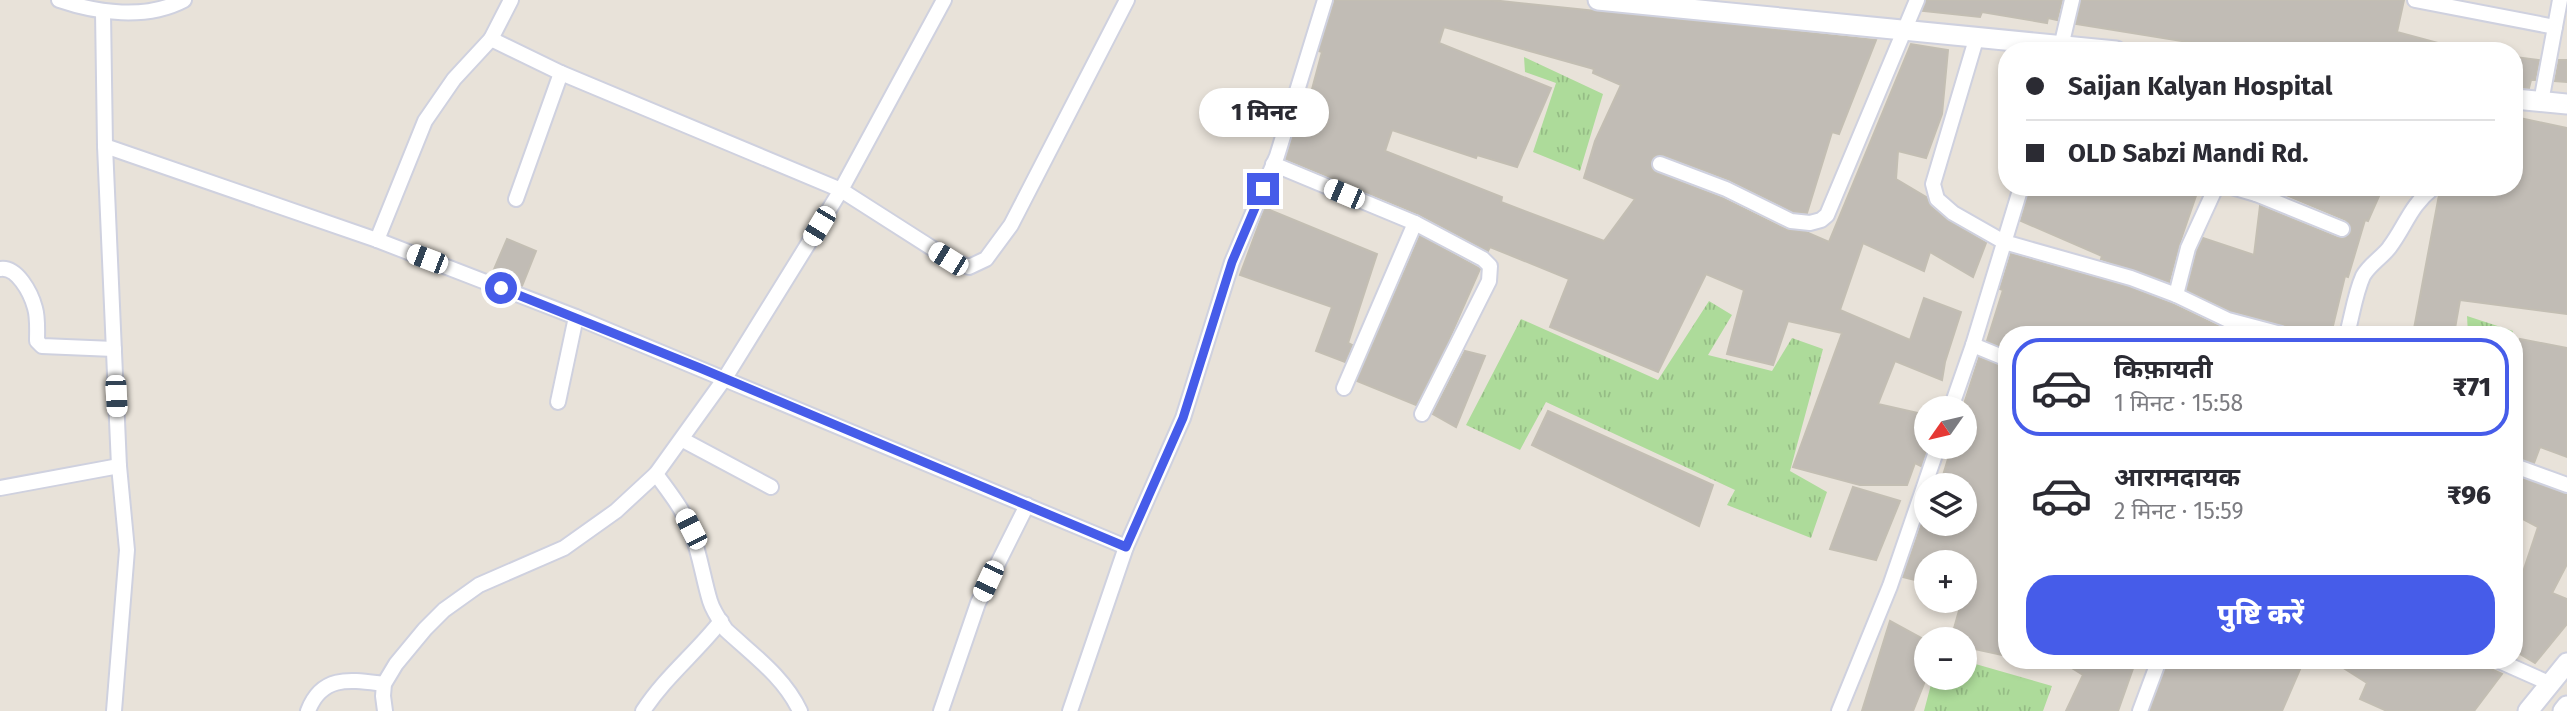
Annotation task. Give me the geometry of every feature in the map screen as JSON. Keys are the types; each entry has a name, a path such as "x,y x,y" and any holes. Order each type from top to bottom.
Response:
{"main road":[{"path":"1598,0 2018,42"},
{"path":"2523,100 2567,104"},
{"path":"2528,711 2567,663"},
{"path":"2563,711 2567,706"}],"street":[{"path":"59,0 103,12 144,11 172,6 184,0"},
{"path":"377,240 425,121 453,79 491,39 511,0"},
{"path":"385,711 384,684 396,664 444,610 479,585 564,548 615,511 656,474 683,440 725,378 841,190 944,0"},
{"path":"491,39 561,73 841,190 948,259 969,267 986,260 1011,225 1127,0"},
{"path":"1070,711 1126,547 1183,418 1232,262 1273,164 1325,0"},
{"path":"1660,164 1727,188 1791,221 1810,223 1821,220 1827,215 1917,0"},
{"path":"2062,42 2071,0"},
{"path":"2415,0 2555,27"},
{"path":"2541,102 2560,0"},
{"path":"103,12 105,146 119,466 127,550 114,711"},
{"path":"1976,36 1933,184 1937,198 1953,213 2004,242 2131,278 2176,295 2228,320 2251,326"},
{"path":"516,199 561,73"},
{"path":"105,146 377,240 576,317 1126,547"},
{"path":"1273,164 1415,223 1483,259 1489,266 1489,281 1422,414"},
{"path":"1955,396 2018,196"},
{"path":"2176,295 2188,248 2212,196"},
{"path":"2268,196 2342,229"},
{"path":"2349,326 2362,278 2388,249 2411,209 2425,196"},
{"path":"1344,388 1415,223"},
{"path":"0,269 5,268 15,273 27,289 36,309 37,341 42,346 114,349"},
{"path":"558,402 576,317"},
{"path":"1973,345 1998,355"},
{"path":"683,440 771,487"},
{"path":"1839,711 1890,586 1934,459"},
{"path":"0,488 119,466"},
{"path":"2523,469 2567,485"},
{"path":"656,474 691,529 702,563 710,603 726,630 778,678 793,696 800,711"},
{"path":"941,711 978,603 1027,505"},
{"path":"643,711 659,687 698,649 721,621"},
{"path":"2140,711 2156,669"},
{"path":"2517,669 2551,684"},
{"path":"307,711 320,692 332,683 347,680 384,684"}],"green space":[{"path":"1524,57 1603,94 1580,171 1533,152 1556,83 1525,72"},
{"path":"1709,301 1732,315 1708,355 1772,371 1792,338 1823,349 1790,471 1827,492 1811,538 1727,505 1735,490 1546,402 1520,450 1466,425 1521,319 1658,380"},
{"path":"2467,316 2498,326 2468,326"},
{"path":"1977,664 2052,686 2043,711 1924,711 1930,690 1977,690"}],"building":[{"path":"1335,0 1491,0 1876,40 1839,134 1832,132 1807,213 1794,212 1730,180 1663,155 1654,156 1651,161 1652,170 1657,173 1722,198 1787,230 1806,232 1829,242 1911,44 1948,50 1942,114 1926,158 1898,151 1896,179 1926,197 1930,206 1947,220 1986,243 1973,277 1930,252 1924,271 1863,243 1840,310 1910,340 1924,298 1961,312 1942,380 1895,361 1878,404 1914,412 1914,459 1923,459 1921,466 1915,463 1907,485 1860,485 1793,467 1842,333 1788,321 1773,365 1727,354 1744,290 1706,274 1658,372 1550,327 1569,279 1490,247 1488,251 1419,214 1286,159 1299,117 1304,119 1322,52 1319,51","holes":["1444,27 1594,69 1593,73 1621,85 1595,141 1584,178 1635,199 1604,241 1501,202 1502,197 1385,151 1392,130 1476,158 1477,155 1517,167 1551,88 1439,43"]},
{"path":"1926,0 2062,0 2057,20 2048,18 2047,23 1982,12 1980,17 1923,11"},
{"path":"2081,0 2404,0 2397,32 2434,42 2188,42 2076,24"},
{"path":"2523,58 2539,60 2535,80 2531,80 2529,88 2523,88"},
{"path":"2559,60 2567,60 2567,82 2555,81"},
{"path":"2523,119 2567,128 2567,314 2460,300 2455,326 2414,326 2439,196 2523,196"},
{"path":"2028,196 2196,196 2169,282 2101,259 2102,256 2021,221"},
{"path":"2289,196 2379,196 2368,221 2365,220 2348,277 2345,276 2333,326 2285,326 2231,311 2187,290 2203,238 2254,255 2260,206 2338,238 2344,238 2351,233 2351,227 2346,220"},
{"path":"1265,208 1377,254 1348,343 1352,345 1345,362 1316,351 1332,307 1240,275"},
{"path":"1420,236 1480,269 1416,405 1357,381"},
{"path":"507,239 536,251 522,286 492,274"},
{"path":"2011,254 2128,287 2218,326 1998,326 1998,345 1987,341 2003,290 2000,289"},
{"path":"2523,340 2567,348 2567,457 2540,447 2534,463 2523,460"},
{"path":"1465,351 1485,356 1456,427 1433,414"},
{"path":"1979,358 1998,365 1998,654 1977,650 1977,627 1954,627 1958,613 1977,613 1977,550 1914,550 1914,580 1903,577 1917,536 1977,536 1977,473 1944,473 1948,459 1978,458 1978,396 1967,396"},
{"path":"1548,411 1713,485 1699,526 1532,445"},
{"path":"2523,479 2567,494 2567,564 2552,593 2567,599 2567,624 2535,663 2523,656 2523,572 2538,527 2523,519"},
{"path":"1853,487 1900,501 1876,560 1830,549"},
{"path":"1890,621 1914,634 1914,690 1921,690 1913,711 1862,711"},
{"path":"2073,669 2133,669 2118,711 2066,711 2083,675"},
{"path":"2165,669 2300,669 2282,711 2150,711"},
{"path":"2345,669 2491,669 2502,674 2474,711 2387,711 2360,699 2367,683"}],"route":[{"path":"501,288 700,368 1126,547 1183,418 1232,262 1263,189"}]}
